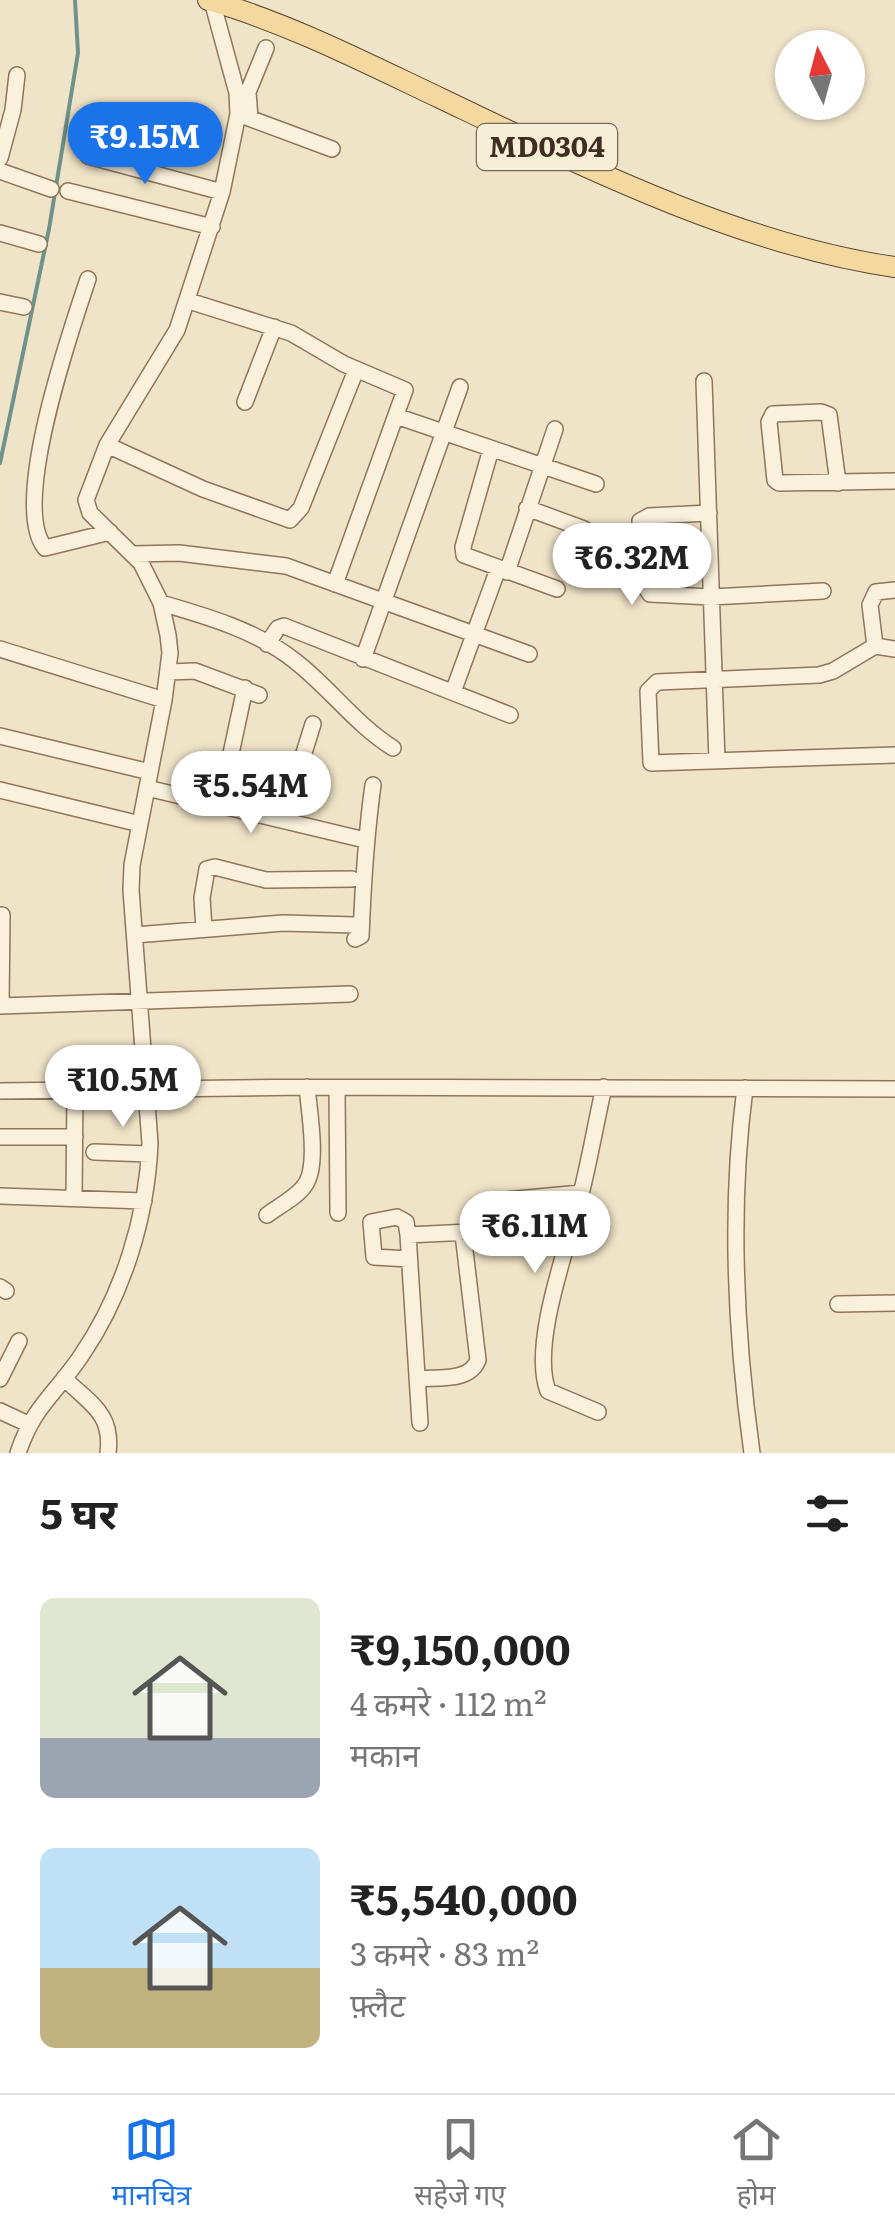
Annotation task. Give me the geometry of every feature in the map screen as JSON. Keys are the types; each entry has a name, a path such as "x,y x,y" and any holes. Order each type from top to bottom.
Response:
{"main road":[{"name":"MD0304","path":"210,0 238,4 482,118 744,232 895,267"}],"street":[{"path":"210,0 244,116"},
{"path":"18,1453 28,1424 82,1356 114,1295 144,1201 149,1154 131,890 170,653 161,603 141,562 90,513 86,500 107,445 152,376 189,301 248,92 266,48"},
{"path":"0,158 13,110 17,74"},
{"path":"244,116 332,150"},
{"path":"88,156 222,192"},
{"path":"0,172 212,227"},
{"path":"0,172 0,182"},
{"path":"0,233 39,244"},
{"path":"88,279 42,442 35,498 40,542 45,548 110,532"},
{"path":"189,301 274,327 356,370 403,388 405,394 335,584"},
{"path":"0,302 24,306"},
{"path":"245,402 274,327"},
{"path":"107,445 203,490 290,520 301,508 356,370"},
{"path":"704,382 717,761"},
{"path":"364,658 460,388"},
{"path":"838,482 829,415 773,414 769,422 774,480 780,483 838,482 895,481"},
{"path":"396,416 596,484"},
{"path":"453,692 555,429"},
{"path":"491,449 463,552 467,557 557,590"},
{"path":"527,508 584,529"},
{"path":"709,513 643,518 638,528 644,585 650,594 711,597 823,591"},
{"path":"132,554 179,553 286,566 529,654"},
{"path":"875,646 870,604 876,592 895,590"},
{"path":"161,603 198,614 292,658 365,730 393,748"},
{"path":"267,644 284,626 510,715"},
{"path":"895,649 875,646 826,674 657,682 648,691 651,763 895,755"},
{"path":"0,649 164,700"},
{"path":"168,672 195,670 252,692 220,805"},
{"path":"283,820 313,724"},
{"path":"0,736 220,805 365,840"},
{"path":"135,935 283,924 355,932 361,936 365,840 374,785"},
{"path":"0,790 140,824"},
{"path":"204,929 202,898 208,869 215,867 266,880 352,880"},
{"path":"2,915 1,1006 350,994"},
{"path":"598,1412 548,1391 542,1377 551,1303 604,1087"},
{"path":"267,1215 303,1189 310,1178 307,1088"},
{"path":"337,1088 338,1212"},
{"path":"745,1088 736,1162 736,1312 752,1453"},
{"path":"0,1091 895,1089"},
{"path":"74,1198 75,1090"},
{"path":"0,1137 75,1138"},
{"path":"94,1152 149,1154"},
{"path":"496,1201 581,1193"},
{"path":"0,1196 144,1201"},
{"path":"409,1258 374,1257 370,1222 378,1218 403,1219 408,1235 420,1424"},
{"path":"408,1235 571,1227"},
{"path":"417,1379 463,1375 475,1368 478,1360 463,1234"},
{"path":"838,1304 895,1303"},
{"path":"0,1378 19,1341"},
{"path":"64,1378 106,1420 111,1434 108,1453"},
{"path":"0,1410 28,1424"}],"waterway":[{"path":"0,463 49,229 78,53 75,0"}]}
